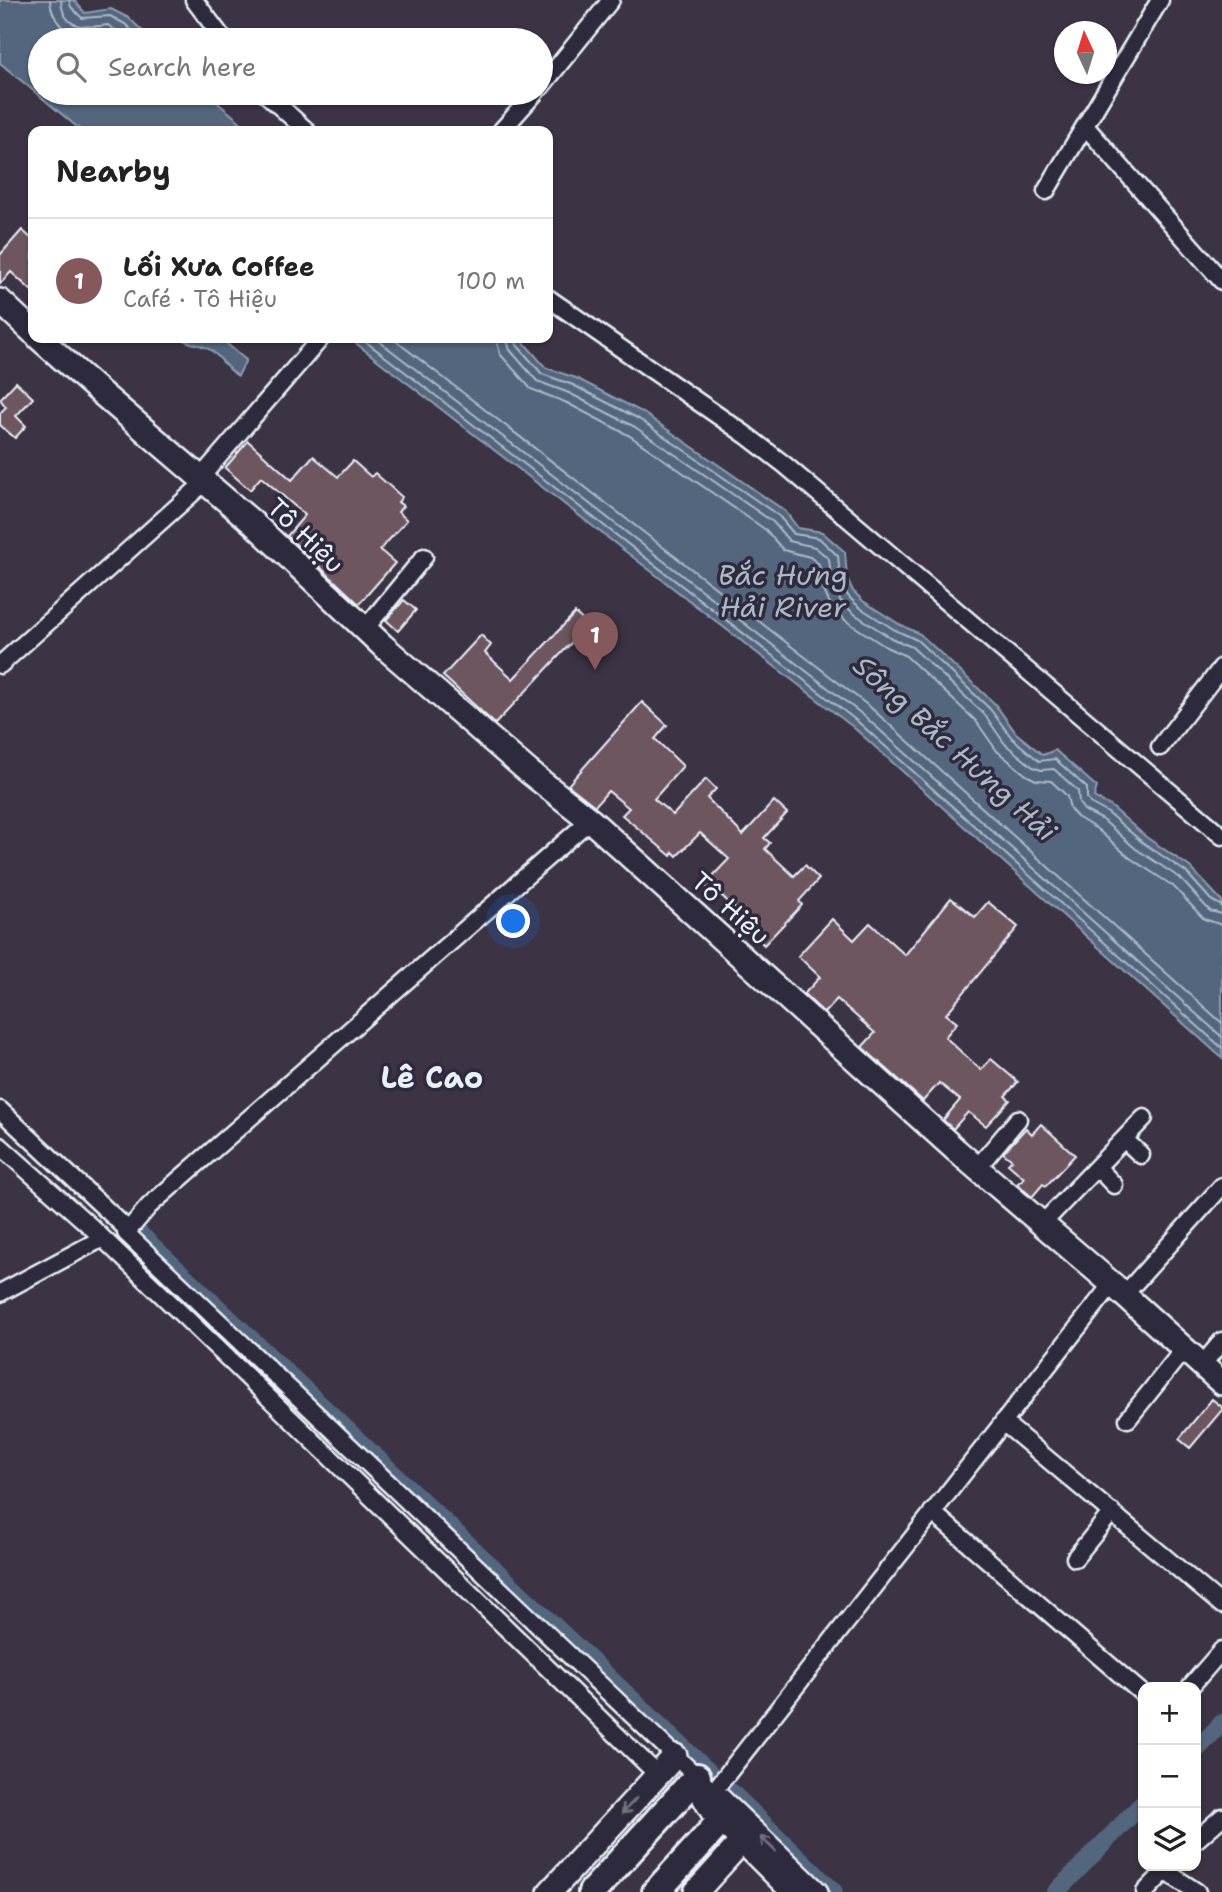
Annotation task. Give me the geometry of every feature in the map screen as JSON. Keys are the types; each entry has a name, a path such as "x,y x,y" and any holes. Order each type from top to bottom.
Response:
{"main road":[{"path":"0,301 28,327"},
{"name":"Tô Hiệu","path":"45,343 254,523 364,630 529,772 590,820 977,1168 1222,1383"},
{"path":"550,1892 675,1756"},
{"path":"593,1892 705,1785"},
{"path":"656,1892 722,1821"},
{"path":"695,1892 742,1841"}],"street":[{"path":"194,0 215,28"},
{"path":"553,72 611,0"},
{"path":"1046,191 1160,0"},
{"path":"277,105 300,126"},
{"path":"505,126 524,105"},
{"path":"1085,126 1222,281"},
{"path":"553,302 776,458 1222,836"},
{"path":"0,664 204,479 317,343"},
{"path":"364,630 424,558"},
{"path":"1160,747 1222,667"},
{"path":"122,1258 132,1237 159,1197 590,820"},
{"path":"0,1110 817,1892"},
{"path":"1042,1224 1144,1118"},
{"path":"977,1168 1018,1119"},
{"path":"1124,1139 1142,1155"},
{"path":"0,1146 122,1258 658,1775"},
{"path":"1097,1167 1114,1185"},
{"path":"792,1892 704,1799 705,1785 932,1512 1003,1422 1118,1290 1222,1186"},
{"path":"0,1293 101,1239"},
{"path":"1202,1365 1222,1341"},
{"path":"1128,1419 1184,1349"},
{"path":"1003,1422 1222,1605"},
{"path":"932,1512 1138,1690"},
{"path":"1076,1558 1112,1512"},
{"path":"1193,1682 1222,1650"},
{"path":"1201,1835 1222,1816"},
{"path":"1145,1892 1166,1871"},
{"path":"1171,1871 1197,1892"}],"water":[{"path":"0,0 74,0 85,13 111,9 129,18 139,28 28,28 28,86 0,63"},
{"path":"51,105 220,105 245,126 76,126"},
{"path":"193,343 226,343 246,360 238,376 216,354"},
{"name":"Bắc Hưng Hải River","path":"355,343 524,343 546,368 576,378 642,412 785,511 798,528 822,532 845,552 847,578 853,591 863,601 920,634 995,704 1016,733 1043,755 1055,750 1097,787 1094,797 1112,807 1146,837 1190,867 1222,901 1222,1058 853,727"}],"building":[{"path":"22,230 28,235 28,287 11,272 0,284 0,255"},
{"path":"16,382 33,398 16,416 26,426 15,438 0,425 0,413 6,407 0,399"},
{"path":"248,441 292,480 313,456 338,477 353,461 371,477 375,473 402,497 398,502 403,506 398,512 407,520 380,550 395,563 359,604 287,536 305,515 261,477 250,490 225,468"},
{"path":"404,600 416,610 398,631 386,620"},
{"path":"575,613 588,625 495,724 443,676 481,635 491,645 485,653 513,679"},
{"path":"642,702 667,725 655,739 683,766 654,799 673,815 706,779 716,789 707,798 743,835 774,801 787,813 764,838 770,843 765,849 794,876 805,865 819,879 799,901 802,905 764,945 745,926 749,922 721,895 718,898 704,885 729,859 700,833 677,856 673,852 671,856 622,815 629,808 608,791 595,806 568,785"},
{"path":"951,898 975,917 988,902 1018,927 946,1014 957,1023 945,1037 981,1070 991,1059 1018,1082 1005,1096 1010,1100 986,1126 968,1112 953,1129 943,1120 960,1100 939,1083 923,1101 862,1047 875,1033 837,999 824,1013 804,994 820,977 798,956 832,919 854,940 870,923 905,955"},
{"path":"1041,1124 1075,1155 1032,1197 1017,1184 1024,1178 1008,1164 1012,1160 1003,1153 1026,1128 1032,1134"},
{"path":"1212,1399 1222,1410 1190,1448 1179,1439"}],"waterway":[{"path":"140,1234 710,1773"},
{"path":"1201,1745 1222,1723"},
{"path":"730,1791 834,1892"},
{"path":"1056,1892 1138,1808"}],"place":[{"name":"Lối Xưa Coffee","path":"595,670"}],"district":[{"name":"Lê Cao","path":"432,1077"}],"water label":[{"name":"Sông Bắc Hưng Hải","path":"955,748"}]}
